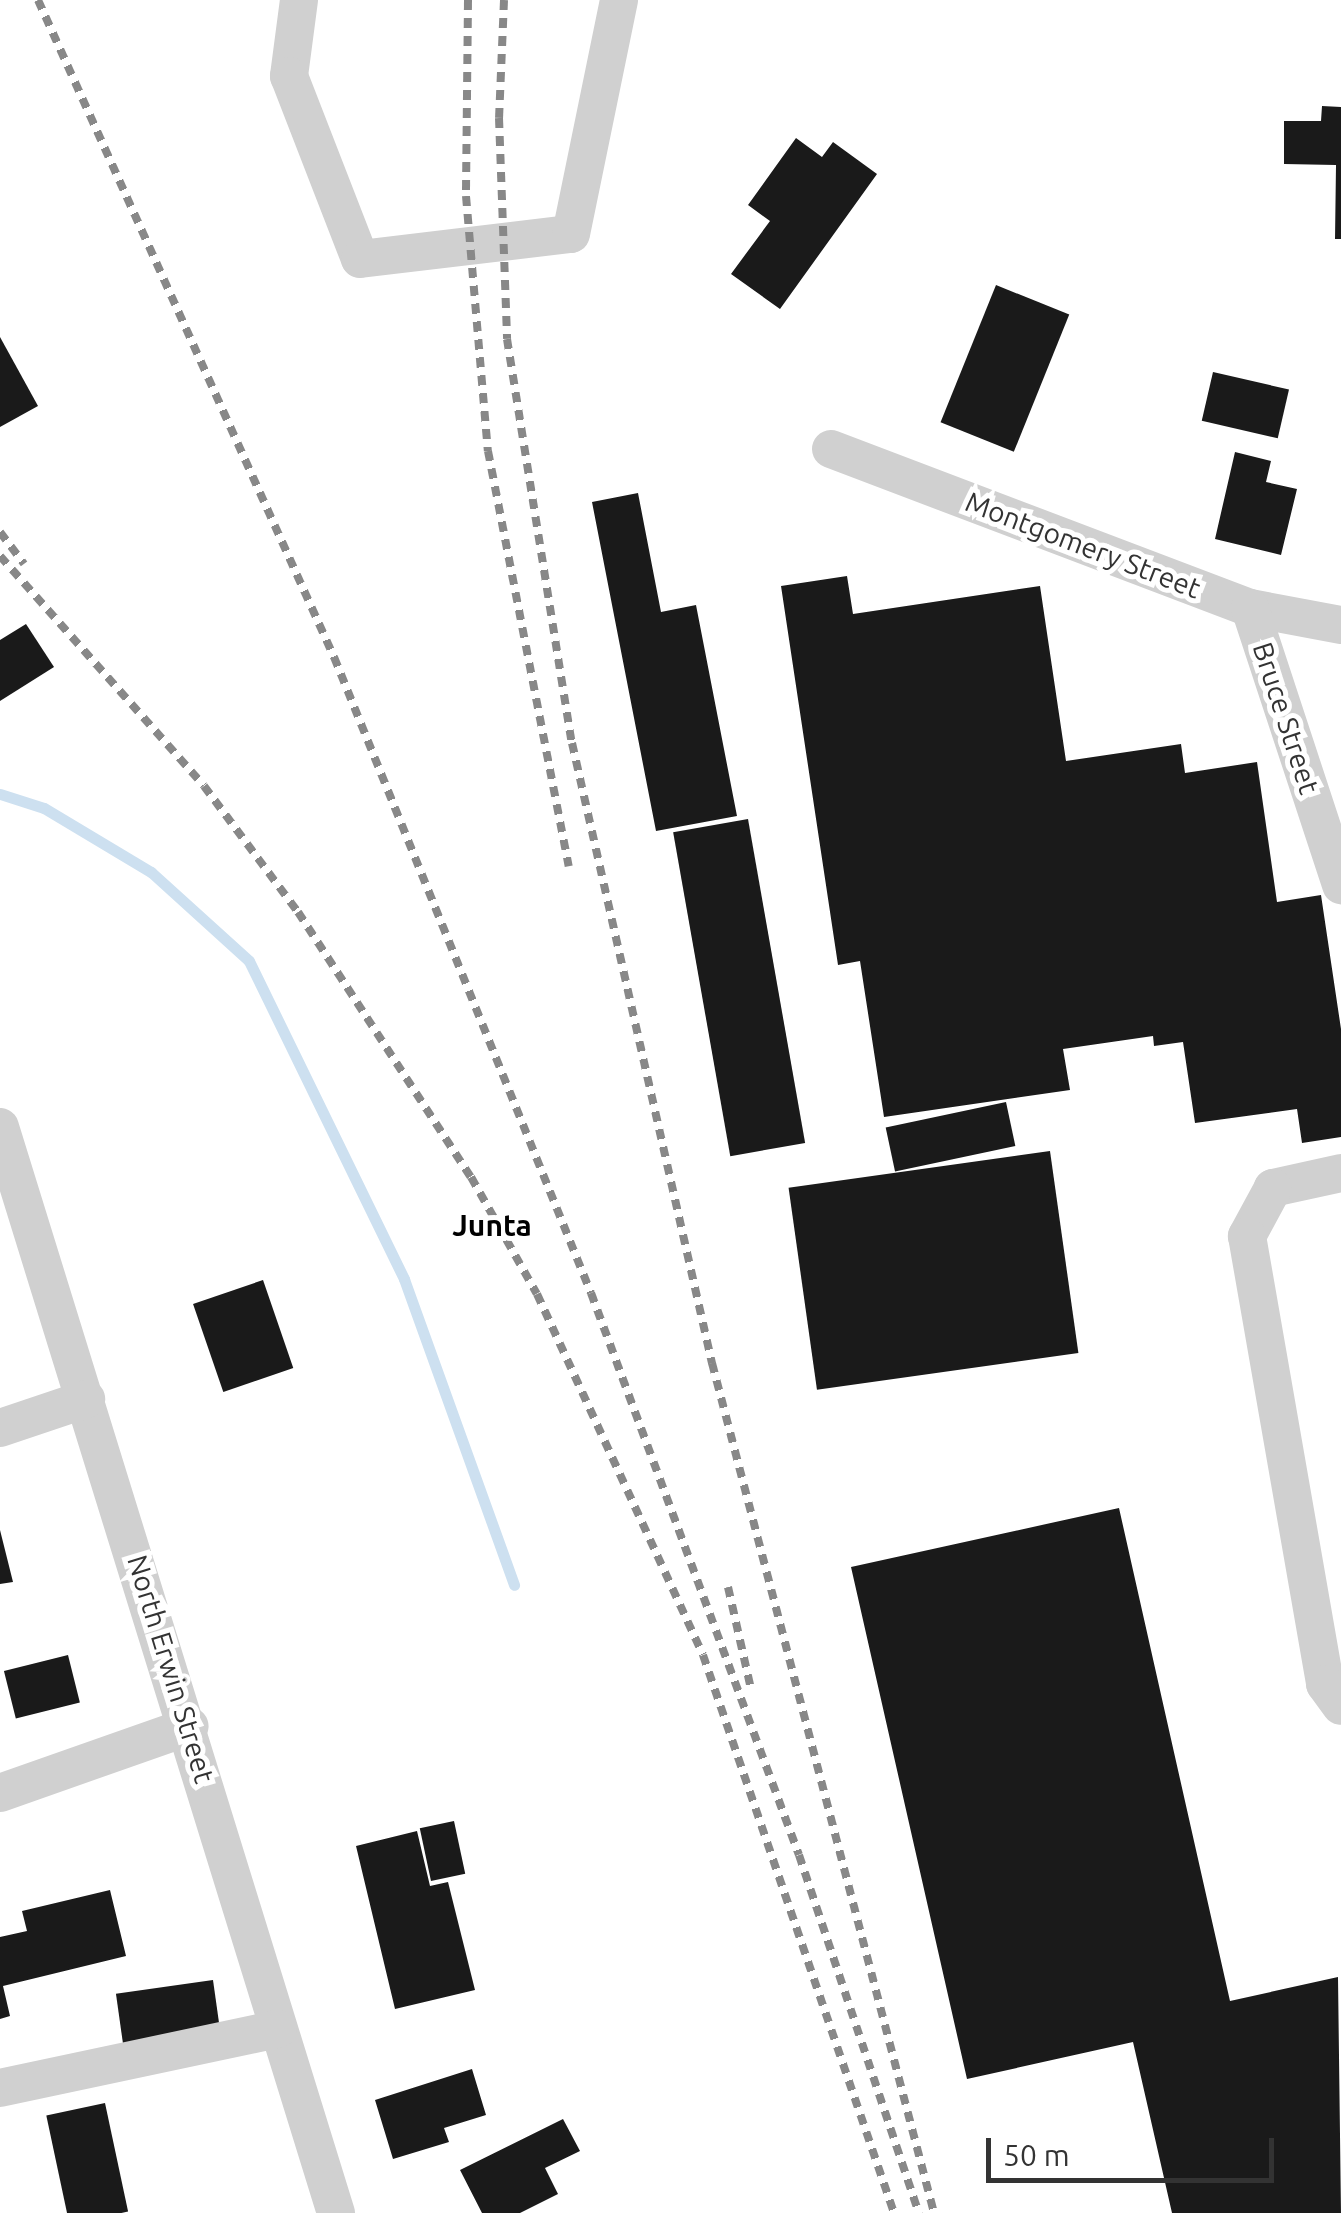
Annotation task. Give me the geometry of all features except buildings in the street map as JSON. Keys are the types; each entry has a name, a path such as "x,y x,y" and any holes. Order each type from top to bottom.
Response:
{"street":[{"path":"298,0 289,76 360,259 571,234 619,0"},
{"name":"Montgomery Street","path":"830,449 1250,608 1341,625"},
{"name":"Bruce Street","path":"1250,608 1341,886"},
{"name":"North Erwin Street","path":"0,1127 190,1726 336,2213"},
{"path":"1341,1173 1273,1188 1247,1236 1325,1684 1341,1706"},
{"path":"0,1428 86,1400"},
{"path":"0,1793 190,1726"},
{"path":"0,2088 278,2029"}],"waterway":[{"path":"0,794 44,808 151,872 249,961 404,1279 514,1585"}],"railway":[{"path":"38,0 334,657 591,1293 799,1855 919,2213"},
{"path":"468,0 466,196 488,451 569,866"},
{"path":"504,0 499,118 507,339 572,743 712,1363 934,2213"},
{"path":"0,532 24,564"},
{"path":"0,556 204,786 298,912 471,1177 537,1294 703,1655 894,2213"},
{"path":"728,1587 751,1689"}],"district":[{"name":"Junta","path":"492,1225"}]}
